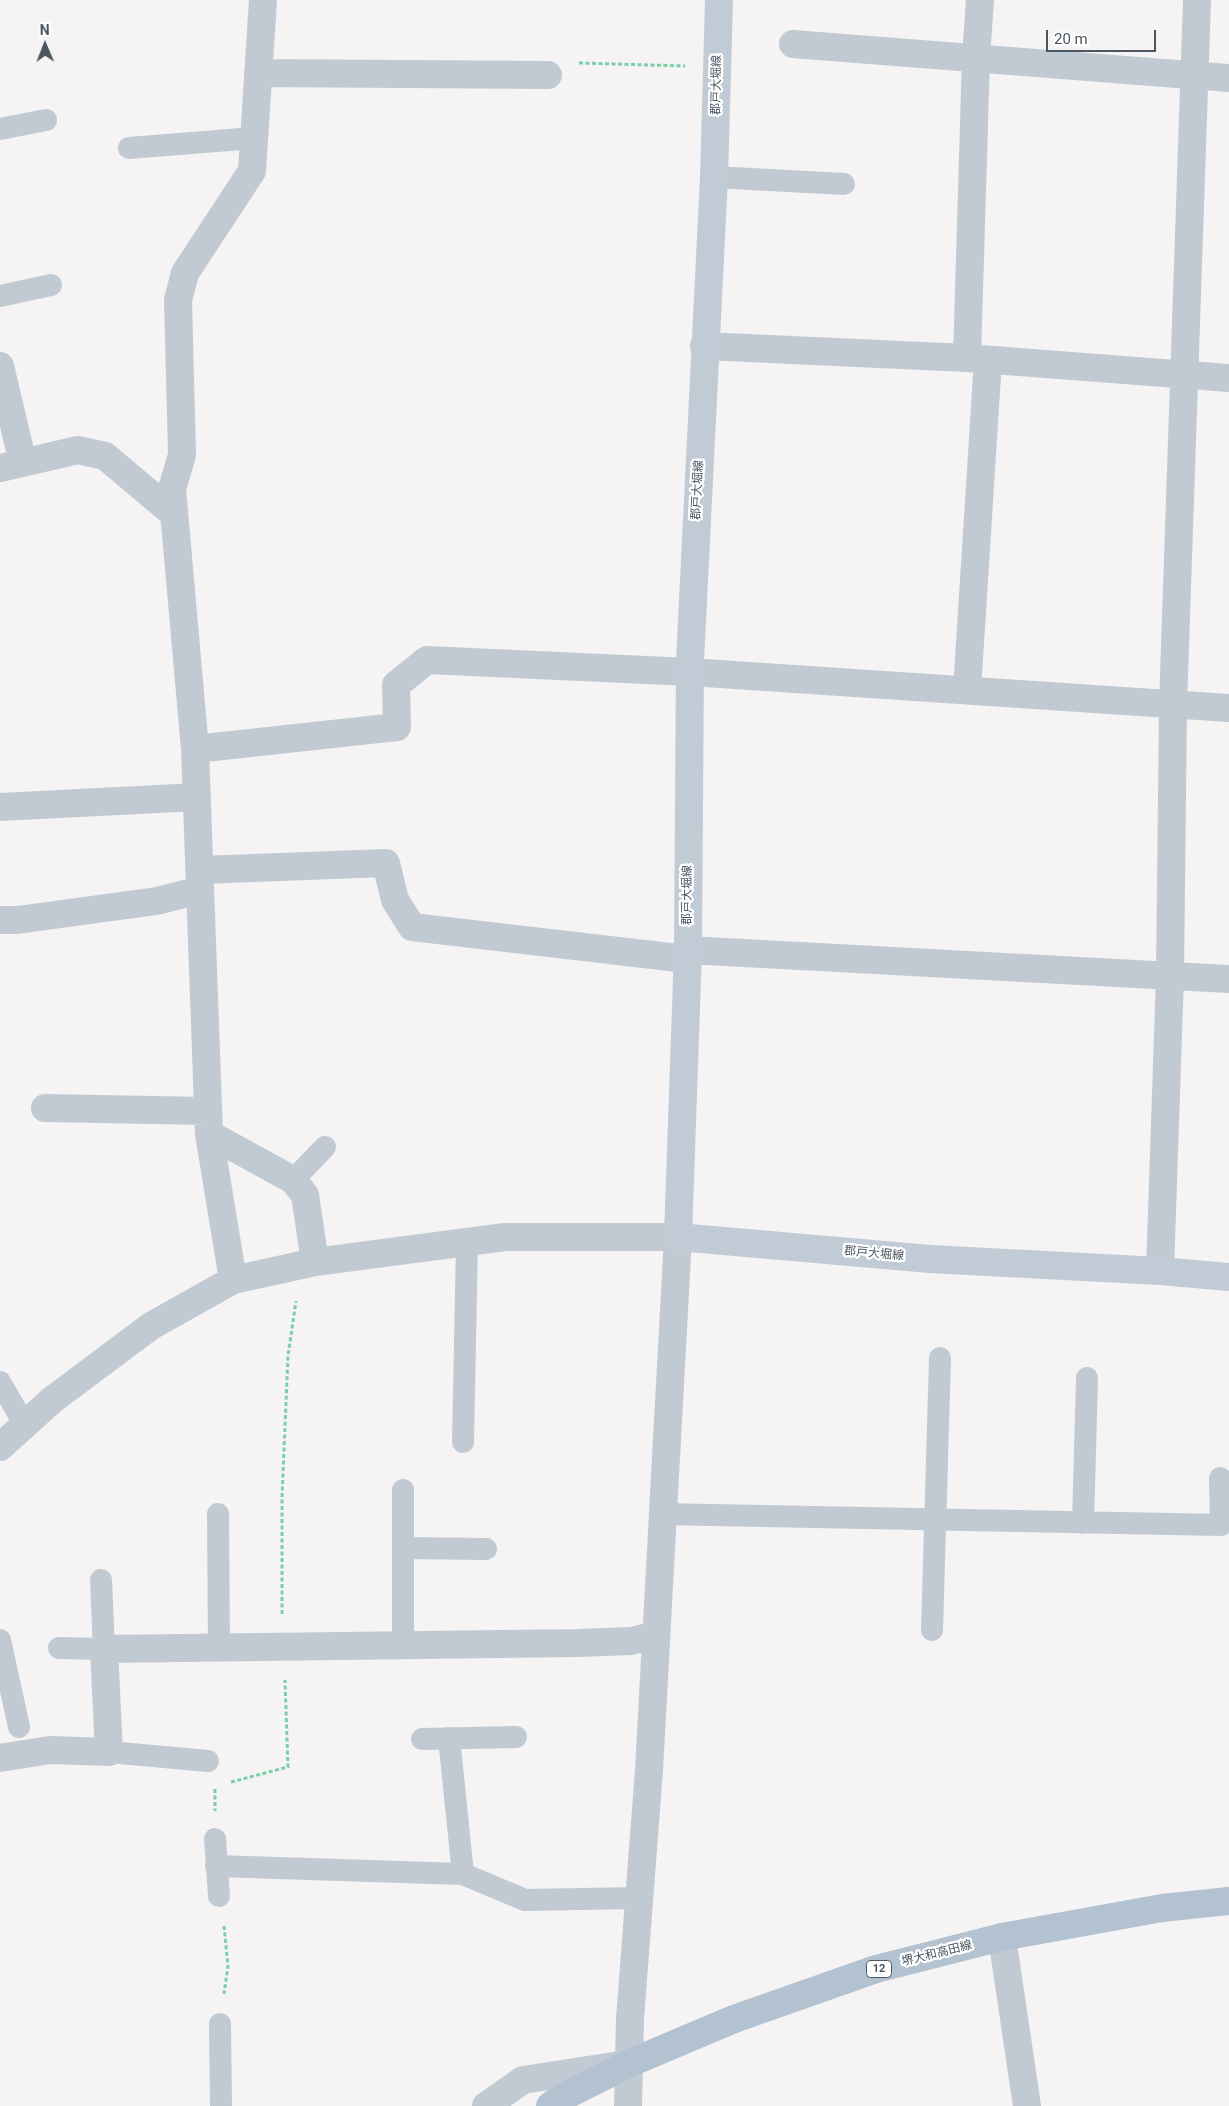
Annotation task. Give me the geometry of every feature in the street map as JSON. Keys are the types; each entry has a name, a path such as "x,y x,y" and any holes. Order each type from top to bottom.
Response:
{"main road":[{"name":"郡戸大堀線","path":"719,0 714,177 704,346 690,672 688,954 678,1237 930,1259 1160,1271 1229,1277"},
{"name":"堺大和高田線","path":"557,2103 630,2063 734,2019 876,1969 1002,1937 1162,1908 1229,1901"}],"street":[{"path":"233,1280 209,1122 195,750 172,489 182,455 178,300 184,272 252,171 263,0"},
{"path":"967,690 978,359 976,57 980,0"},
{"path":"1160,1271 1170,976 1173,705 1197,0"},
{"path":"793,44 976,57 1194,77 1229,78"},
{"path":"258,73 548,75"},
{"path":"704,346 978,359 1229,378"},
{"path":"0,366 11,466 78,450 105,456 174,514"},
{"path":"195,750 397,727 396,685 428,660 690,672 1229,708"},
{"path":"0,807 197,797"},
{"path":"0,920 17,920 157,901 200,880 386,863 395,900 412,928 688,954 1229,979"},
{"path":"45,1108 209,1122 293,1180 305,1195 307,1264"},
{"path":"0,1447 52,1400 151,1326 233,1280 307,1264 505,1237 678,1237 661,1514 656,1635 630,2019 628,2106"},
{"path":"0,1758 50,1750 109,1752 104,1648 579,1643 631,1640 656,1635"},
{"path":"1002,1937 1027,2106"},
{"path":"486,2106 523,2080 630,2063"}],"lane":[{"path":"0,129 46,120"},
{"path":"129,148 254,138"},
{"path":"714,177 844,184"},
{"path":"0,296 51,285"},
{"path":"293,1180 325,1147"},
{"path":"463,1442 467,1242"},
{"path":"932,1630 940,1358"},
{"path":"1083,1523 1087,1378"},
{"path":"0,1382 25,1425"},
{"path":"661,1514 1083,1523 1225,1530 1220,1478"},
{"path":"403,1490 403,1645"},
{"path":"218,1514 219,1647"},
{"path":"403,1548 486,1549"},
{"path":"59,1648 104,1648 101,1580"},
{"path":"0,1640 19,1727"},
{"path":"422,1739 516,1737"},
{"path":"449,1738 463,1874"},
{"path":"109,1752 208,1761"},
{"path":"215,1839 219,1896"},
{"path":"216,1866 463,1874 525,1900 639,1898"},
{"path":"220,2024 221,2106"}],"path":[{"path":"548,75 579,62 687,66"},
{"path":"214,1786 288,1767 283,1647 282,1497 287,1366 307,1264"},
{"path":"208,1761 214,1762 215,1839"},
{"path":"219,1896 228,1966 220,2024"}]}
